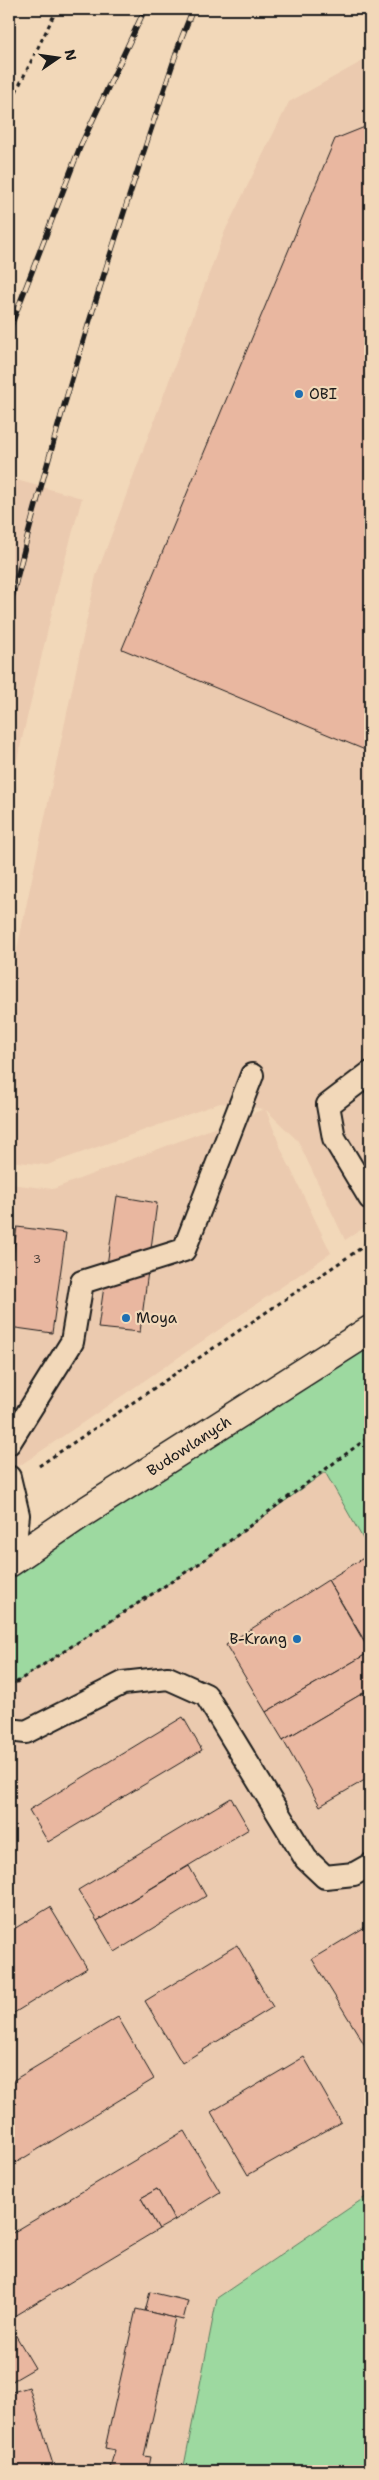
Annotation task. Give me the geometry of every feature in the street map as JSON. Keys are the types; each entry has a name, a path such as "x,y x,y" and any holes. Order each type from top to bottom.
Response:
{"main road":[{"name":"Budowlanych","path":"11,1562 370,1330"}],"lane":[{"path":"370,1074 328,1106 334,1138 370,1198"},
{"path":"9,1443 72,1342 82,1282 184,1250 252,1075"},
{"path":"10,1481 18,1514 11,1562"},
{"path":"9,1730 26,1732 123,1683 168,1678 206,1695 306,1859 325,1877 354,1874 370,1864"}],"path":[{"path":"9,106 57,9"},
{"path":"10,1481 370,1242"},
{"path":"9,1686 200,1563 370,1436"}],"shaded area":[{"path":"370,57 370,1224 345,1240 298,1141 266,1110 282,1151 331,1253 9,1473 9,1184 53,1189 264,1109 220,1103 47,1165 9,1161 9,987 96,576 225,231 289,102"},
{"path":"9,478 82,498 60,578 9,794"},
{"path":"325,1471 370,1551 370,2194 217,2298 183,2471 9,2471 9,1687 122,1614"}],"green space":[{"path":"370,1330 370,1551 325,1472 200,1563 9,1687 9,1563"},
{"path":"370,2194 370,2471 183,2471 217,2298"}],"building":[{"name":"OBI","path":"370,125 370,752 122,649 335,139"},
{"path":"117,1196 157,1203 140,1332 98,1328"},
{"path":"17,1227 66,1233 52,1333 9,1327 9,1285"},
{"path":"370,1554 370,1650 328,1580"},
{"path":"328,1580 370,1652 266,1712 226,1645"},
{"path":"370,1652 370,1689 283,1740 266,1712"},
{"path":"370,1689 370,1777 320,1806 283,1740"},
{"path":"183,1717 202,1750 48,1842 29,1810"},
{"path":"231,1798 249,1829 97,1921 78,1890"},
{"path":"189,1866 206,1896 115,1952 97,1921"},
{"path":"50,1907 87,1968 9,2016 9,1932"},
{"path":"370,1924 370,2051 369,2052 312,1959"},
{"path":"237,1945 273,2007 182,2063 145,2001"},
{"path":"118,2017 154,2079 9,2167 9,2083"},
{"path":"304,2057 341,2122 248,2175 211,2112"},
{"path":"184,2131 220,2192 175,2220 157,2189 141,2198 159,2229 9,2319 9,2235"},
{"path":"157,2189 175,2220 159,2229 141,2198"},
{"path":"150,2292 188,2301 183,2320 145,2311"},
{"path":"136,2309 175,2318 144,2456 151,2457 148,2471 114,2471 115,2468 110,2467 115,2450 105,2448"},
{"path":"9,2324 35,2368 9,2383"},
{"path":"29,2387 55,2471 14,2471 9,2455 9,2393"}],"railway":[{"path":"9,331 80,147 145,9"},
{"path":"9,610 67,394 157,110 193,9"}],"place":[{"name":"OBI","path":"299,394"},
{"name":"Moya","path":"126,1318"},
{"name":"B-Krang","path":"297,1639"}]}
